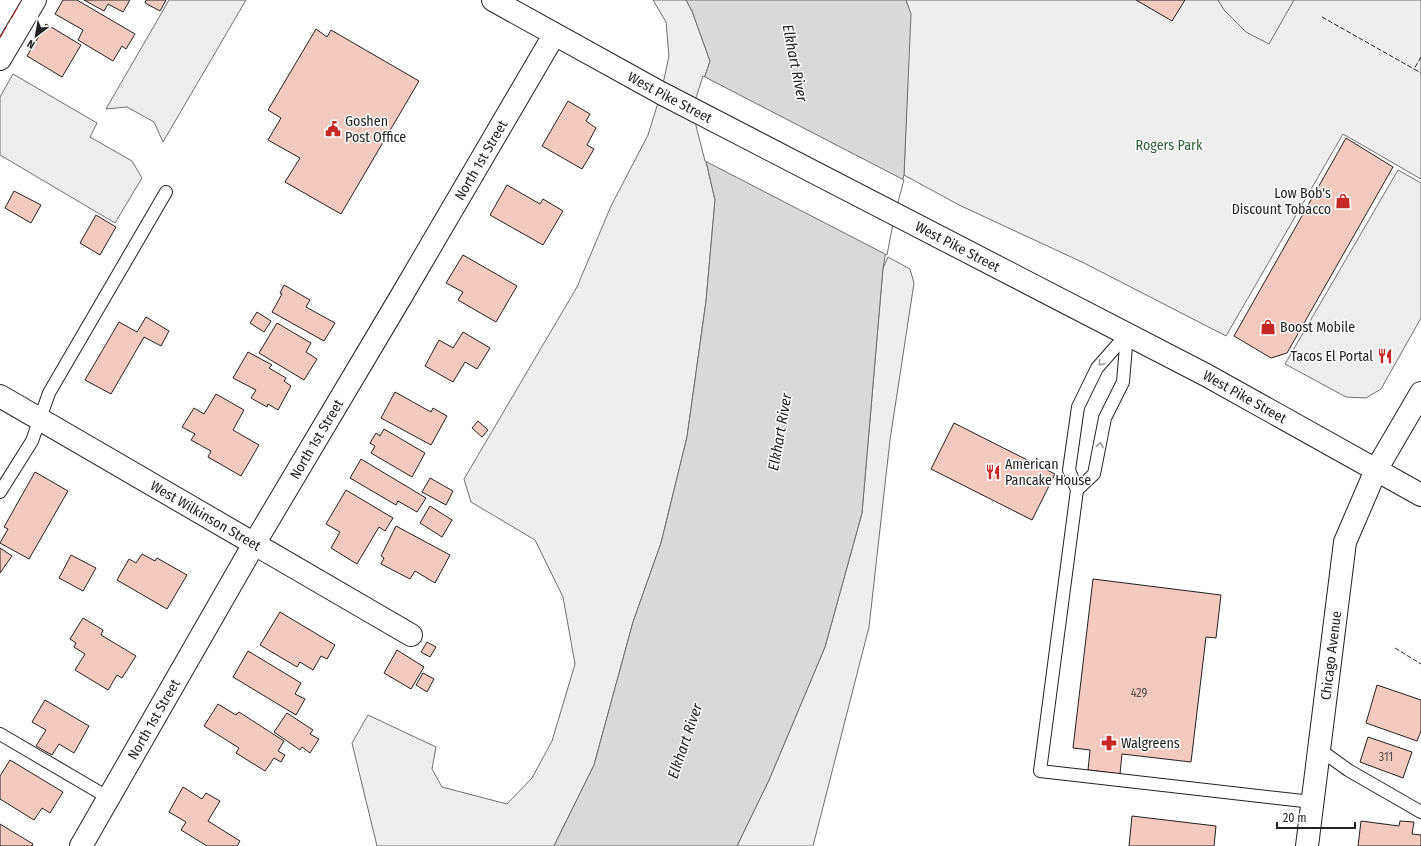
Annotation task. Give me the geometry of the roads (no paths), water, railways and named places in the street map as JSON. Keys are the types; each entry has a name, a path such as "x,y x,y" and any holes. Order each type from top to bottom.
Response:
{"main road":[{"path":"1,54 35,0"},
{"name":"West Pike Street","path":"493,0 661,93 1127,334 1261,406 1421,495"},
{"name":"North 1st Street","path":"81,846 254,544 554,35"},
{"name":"Chicago Avenue","path":"1307,846 1345,542 1376,470 1421,393"},
{"name":"West Wilkinson Street","path":"0,396 411,635"}],"lane":[{"path":"0,492 32,441 49,393 166,192"},
{"path":"1127,334 1097,368 1078,407 1069,470 1077,490 1040,771 1312,802"},
{"path":"1077,490 1094,474 1104,418 1123,382 1127,334"},
{"path":"0,734 109,798"},
{"path":"1319,749 1348,770 1421,812"}],"water":[{"name":"Elkhart River","path":"686,0 906,0 911,14 904,175 893,212 883,268 862,513 825,647 769,780 737,846 554,846 594,765 633,622 661,543 687,437 706,301 715,200 694,109 710,61 692,11"}],"place":[{"name":"Goshen Post Office","path":"333,129"},
{"name":"Low Bob's Discount Tobacco","path":"1343,201"},
{"name":"Boost Mobile","path":"1268,327"},
{"name":"Tacos El Portal","path":"1385,356"},
{"name":"American Pancake House","path":"993,472"},
{"name":"Walgreens","path":"1109,743"}],"park label":[{"name":"Rogers Park","path":"1169,145"}]}
